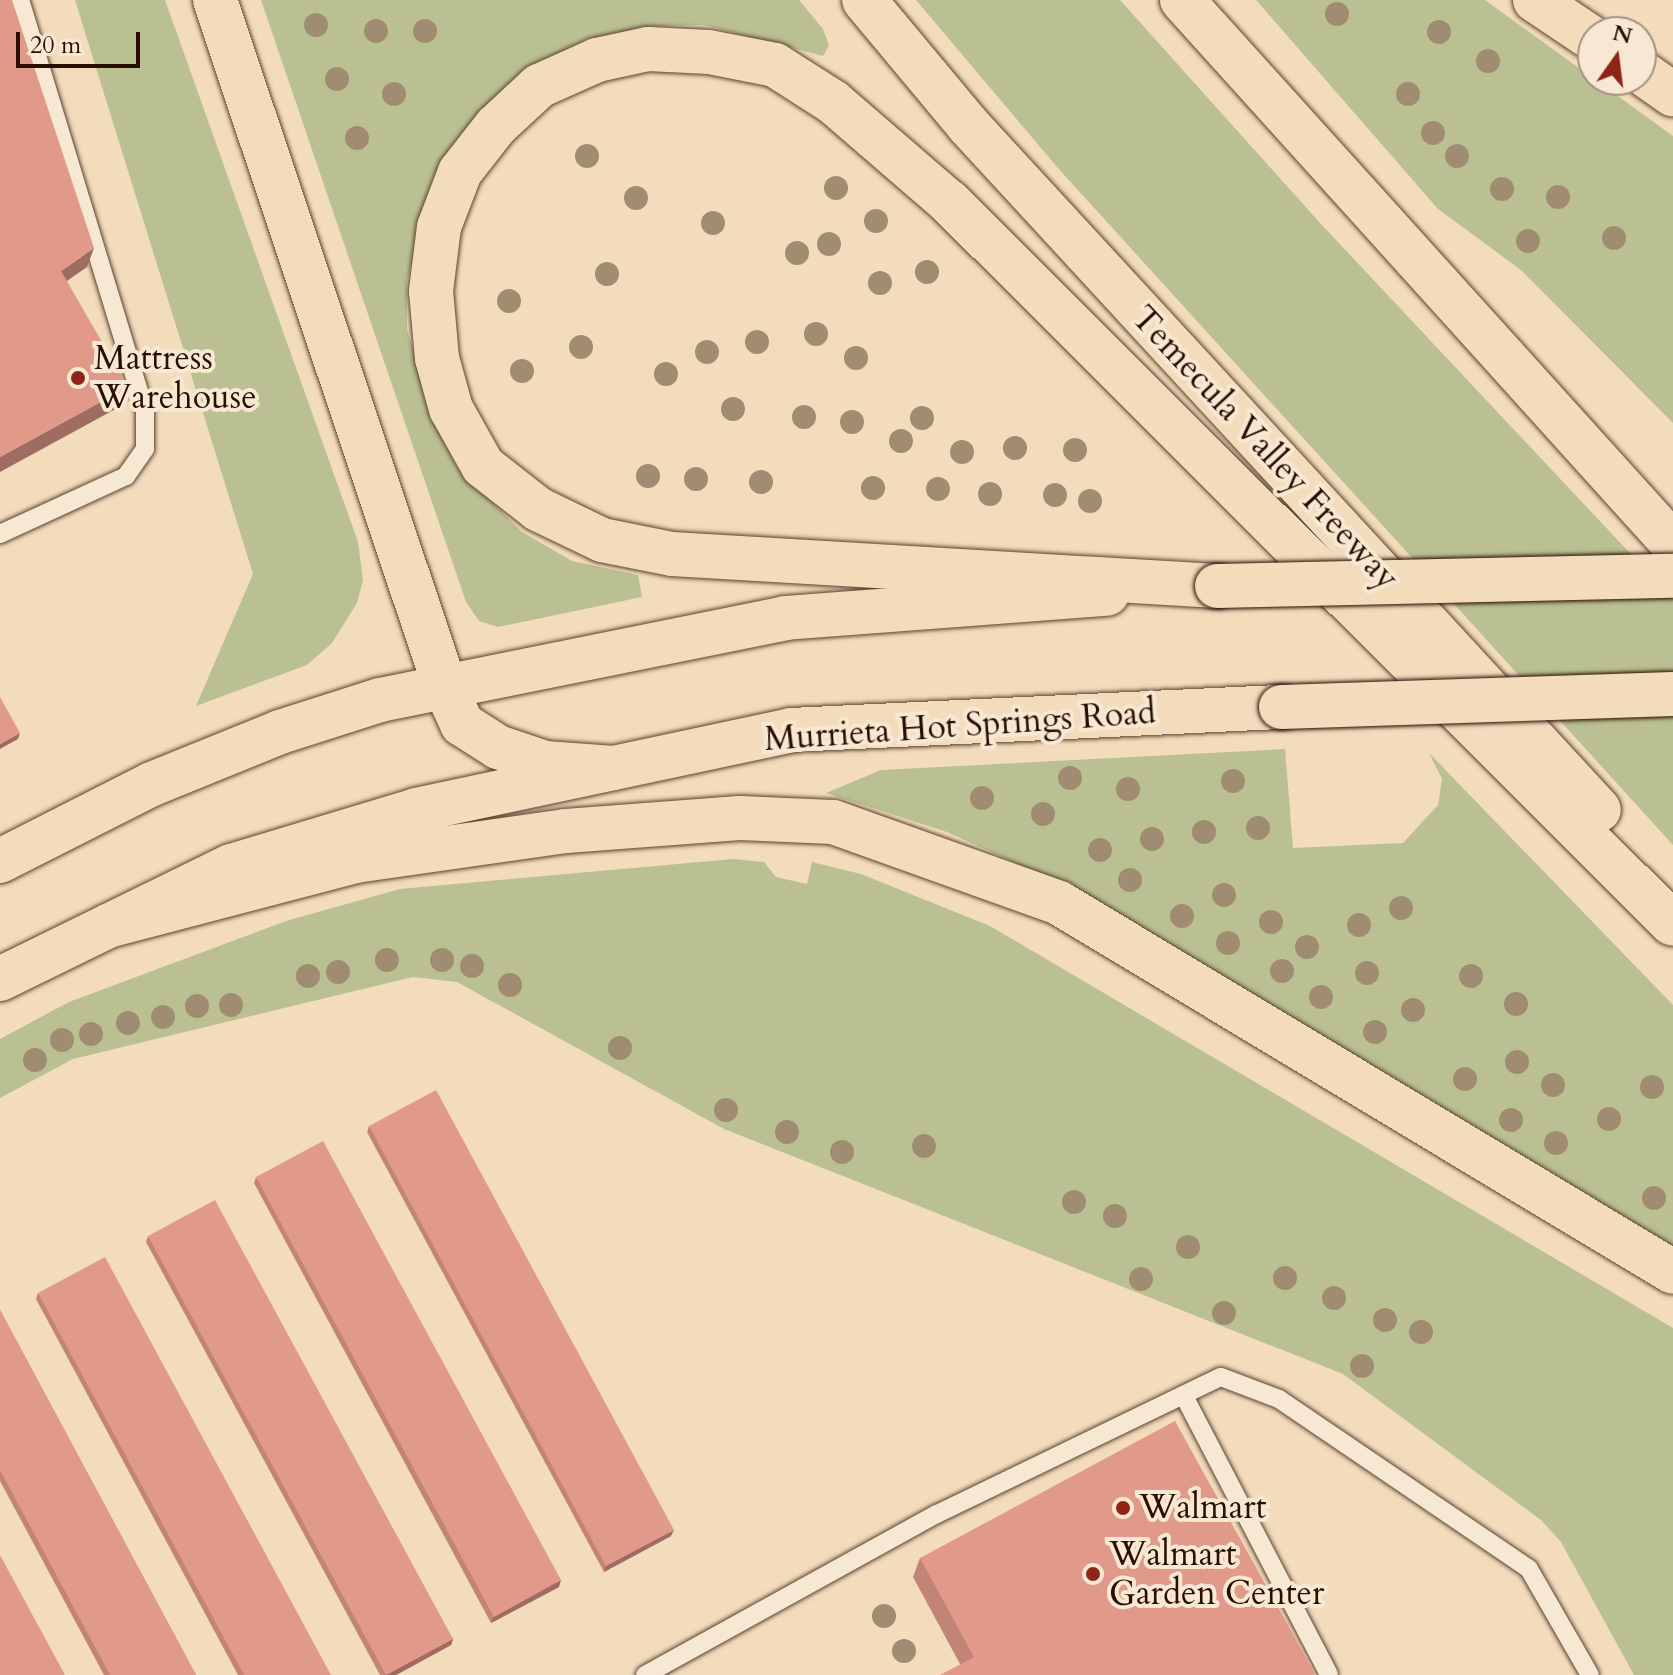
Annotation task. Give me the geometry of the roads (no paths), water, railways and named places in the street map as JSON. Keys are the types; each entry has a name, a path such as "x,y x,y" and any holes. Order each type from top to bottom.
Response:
{"main road":[{"path":"215,0 445,687 462,724 498,747 545,763 614,768"},
{"name":"Temecula Valley Freeway","path":"864,0 968,125 1673,890"},
{"path":"1182,0 1673,544"},
{"path":"1535,0 1577,28"},
{"path":"1217,586 672,554 602,540 538,509 483,466 451,409 437,358 431,291 437,240 460,172 496,126 539,86 597,60 648,49 709,52 775,65 833,102 949,202 1673,924"},
{"path":"0,861 152,784 280,732 380,700 785,618 1217,586 1673,576"},
{"name":"Murrieta Hot Springs Road","path":"0,979 231,866 416,810 791,730 1281,707 1673,694"},
{"path":"108,926 355,861 400,854 661,823 740,818 833,822 1059,903 1673,1272"}],"lane":[{"path":"0,534 126,476 145,449 145,411 20,0"},
{"path":"645,1675 937,1514 1221,1377 1279,1399 1529,1569 1590,1675"},
{"path":"1184,1396 1329,1675"}],"place":[{"name":"Mattress Warehouse","path":"78,378"},
{"name":"Walmart","path":"1123,1508"},
{"name":"Walmart Garden Center","path":"1093,1574"}]}
